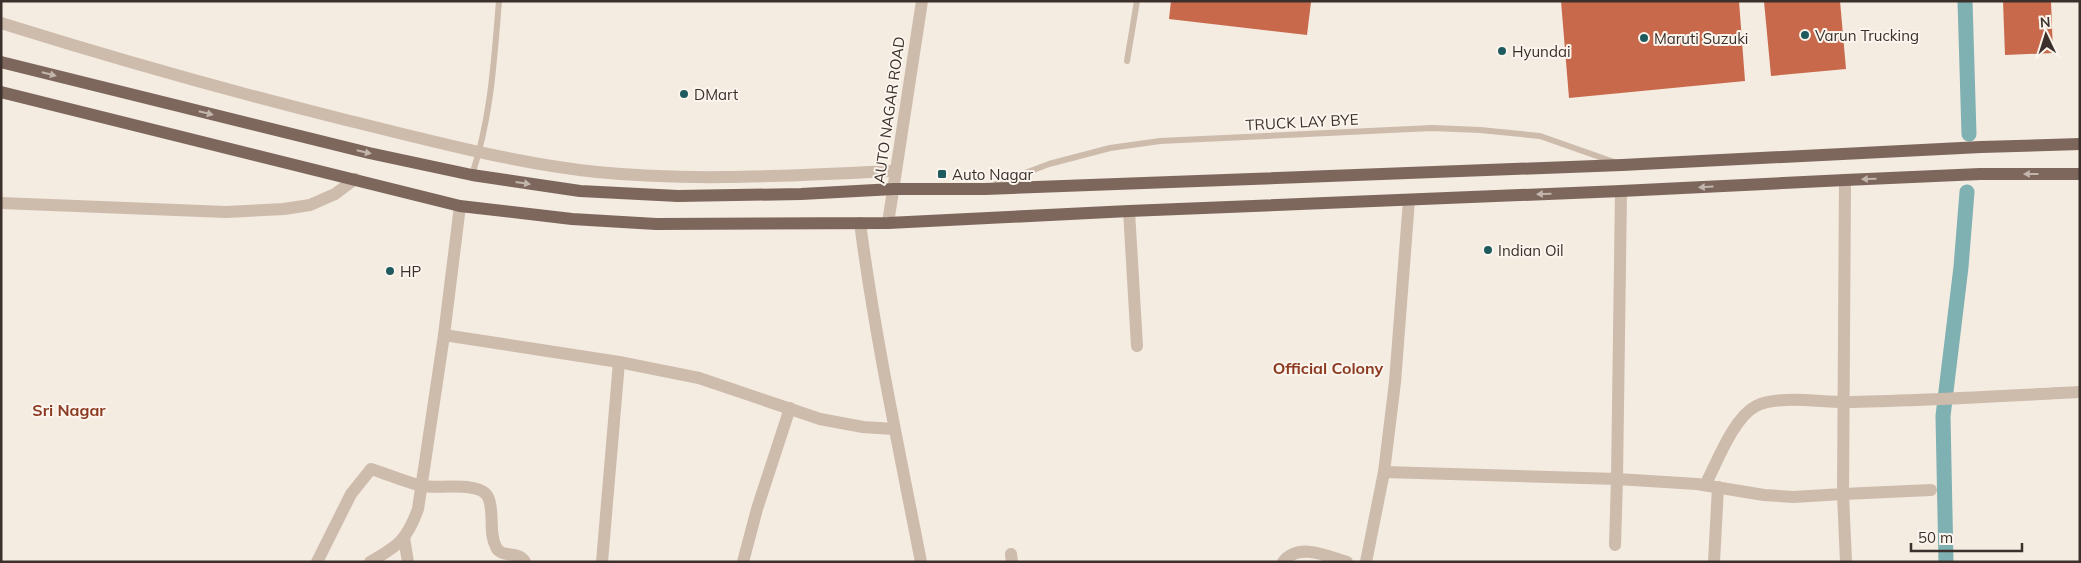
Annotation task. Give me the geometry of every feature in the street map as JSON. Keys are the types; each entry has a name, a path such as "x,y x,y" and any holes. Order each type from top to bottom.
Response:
{"main road":[{"path":"1,62 368,153 472,175 580,191 678,196 802,194 894,189 985,189 1622,165 1981,147 2080,144"},
{"path":"1,92 460,206 572,219 656,224 888,223 1128,210 1409,200 1980,174 2080,174"}],"street":[{"name":"AUTO NAGAR ROAD","path":"888,223 922,1"},
{"path":"1,23 247,95 540,165 657,177 736,177 895,171"},
{"path":"1,203 226,212 284,209 310,205 335,194 355,179"},
{"path":"1845,180 1843,494 1846,562"},
{"path":"1615,545 1621,191"},
{"path":"1366,562 1384,472 1395,382 1409,200"},
{"path":"370,562 404,538 411,528 418,509 444,335 460,206"},
{"path":"1128,210 1137,346"},
{"path":"860,223 868,283 894,429 921,562"},
{"path":"444,335 619,362 699,378 841,424 894,429"},
{"path":"602,562 619,362"},
{"path":"1705,485 1739,422 1756,406 1782,401 1844,402 2080,392"},
{"path":"743,562 757,509 790,408"},
{"path":"317,562 351,494 371,468 422,486 473,488 484,491 490,505 495,545 504,554 519,556 525,562"},
{"path":"1384,472 1616,479 1705,485 1764,495 1793,497 1931,490"},
{"path":"1714,562 1718,488"},
{"path":"404,538 408,562"},
{"path":"1283,562 1292,554 1302,550 1347,562"}],"lane":[{"path":"472,175 480,152 491,99 499,1"},
{"path":"1127,61 1137,1"},
{"name":"TRUCK LAY BYE","path":"985,189 1049,164 1110,148 1160,142 1432,128 1480,130 1540,136 1622,165"}],"building":[{"path":"1171,1 1311,2 1307,35 1169,19"},
{"path":"1561,1 1739,1 1745,81 1569,98"},
{"name":"Varun Trucking","path":"1764,1 1840,1 1846,69 1771,76"},
{"path":"2003,1 2051,1 2053,53 2005,55"}],"waterway":[{"path":"1965,1 1969,134"},
{"path":"1946,562 1943,416 1961,267 1967,192"}],"place":[{"name":"Varun Trucking","path":"1805,35"},
{"name":"Maruti Suzuki","path":"1644,38"},
{"name":"Hyundai","path":"1502,51"},
{"name":"DMart","path":"684,94"},
{"name":"Auto Nagar","path":"942,174"},
{"name":"Indian Oil","path":"1488,250"},
{"name":"HP","path":"390,271"}],"district":[{"name":"Official Colony","path":"1328,368"},
{"name":"Sri Nagar","path":"69,410"}]}
